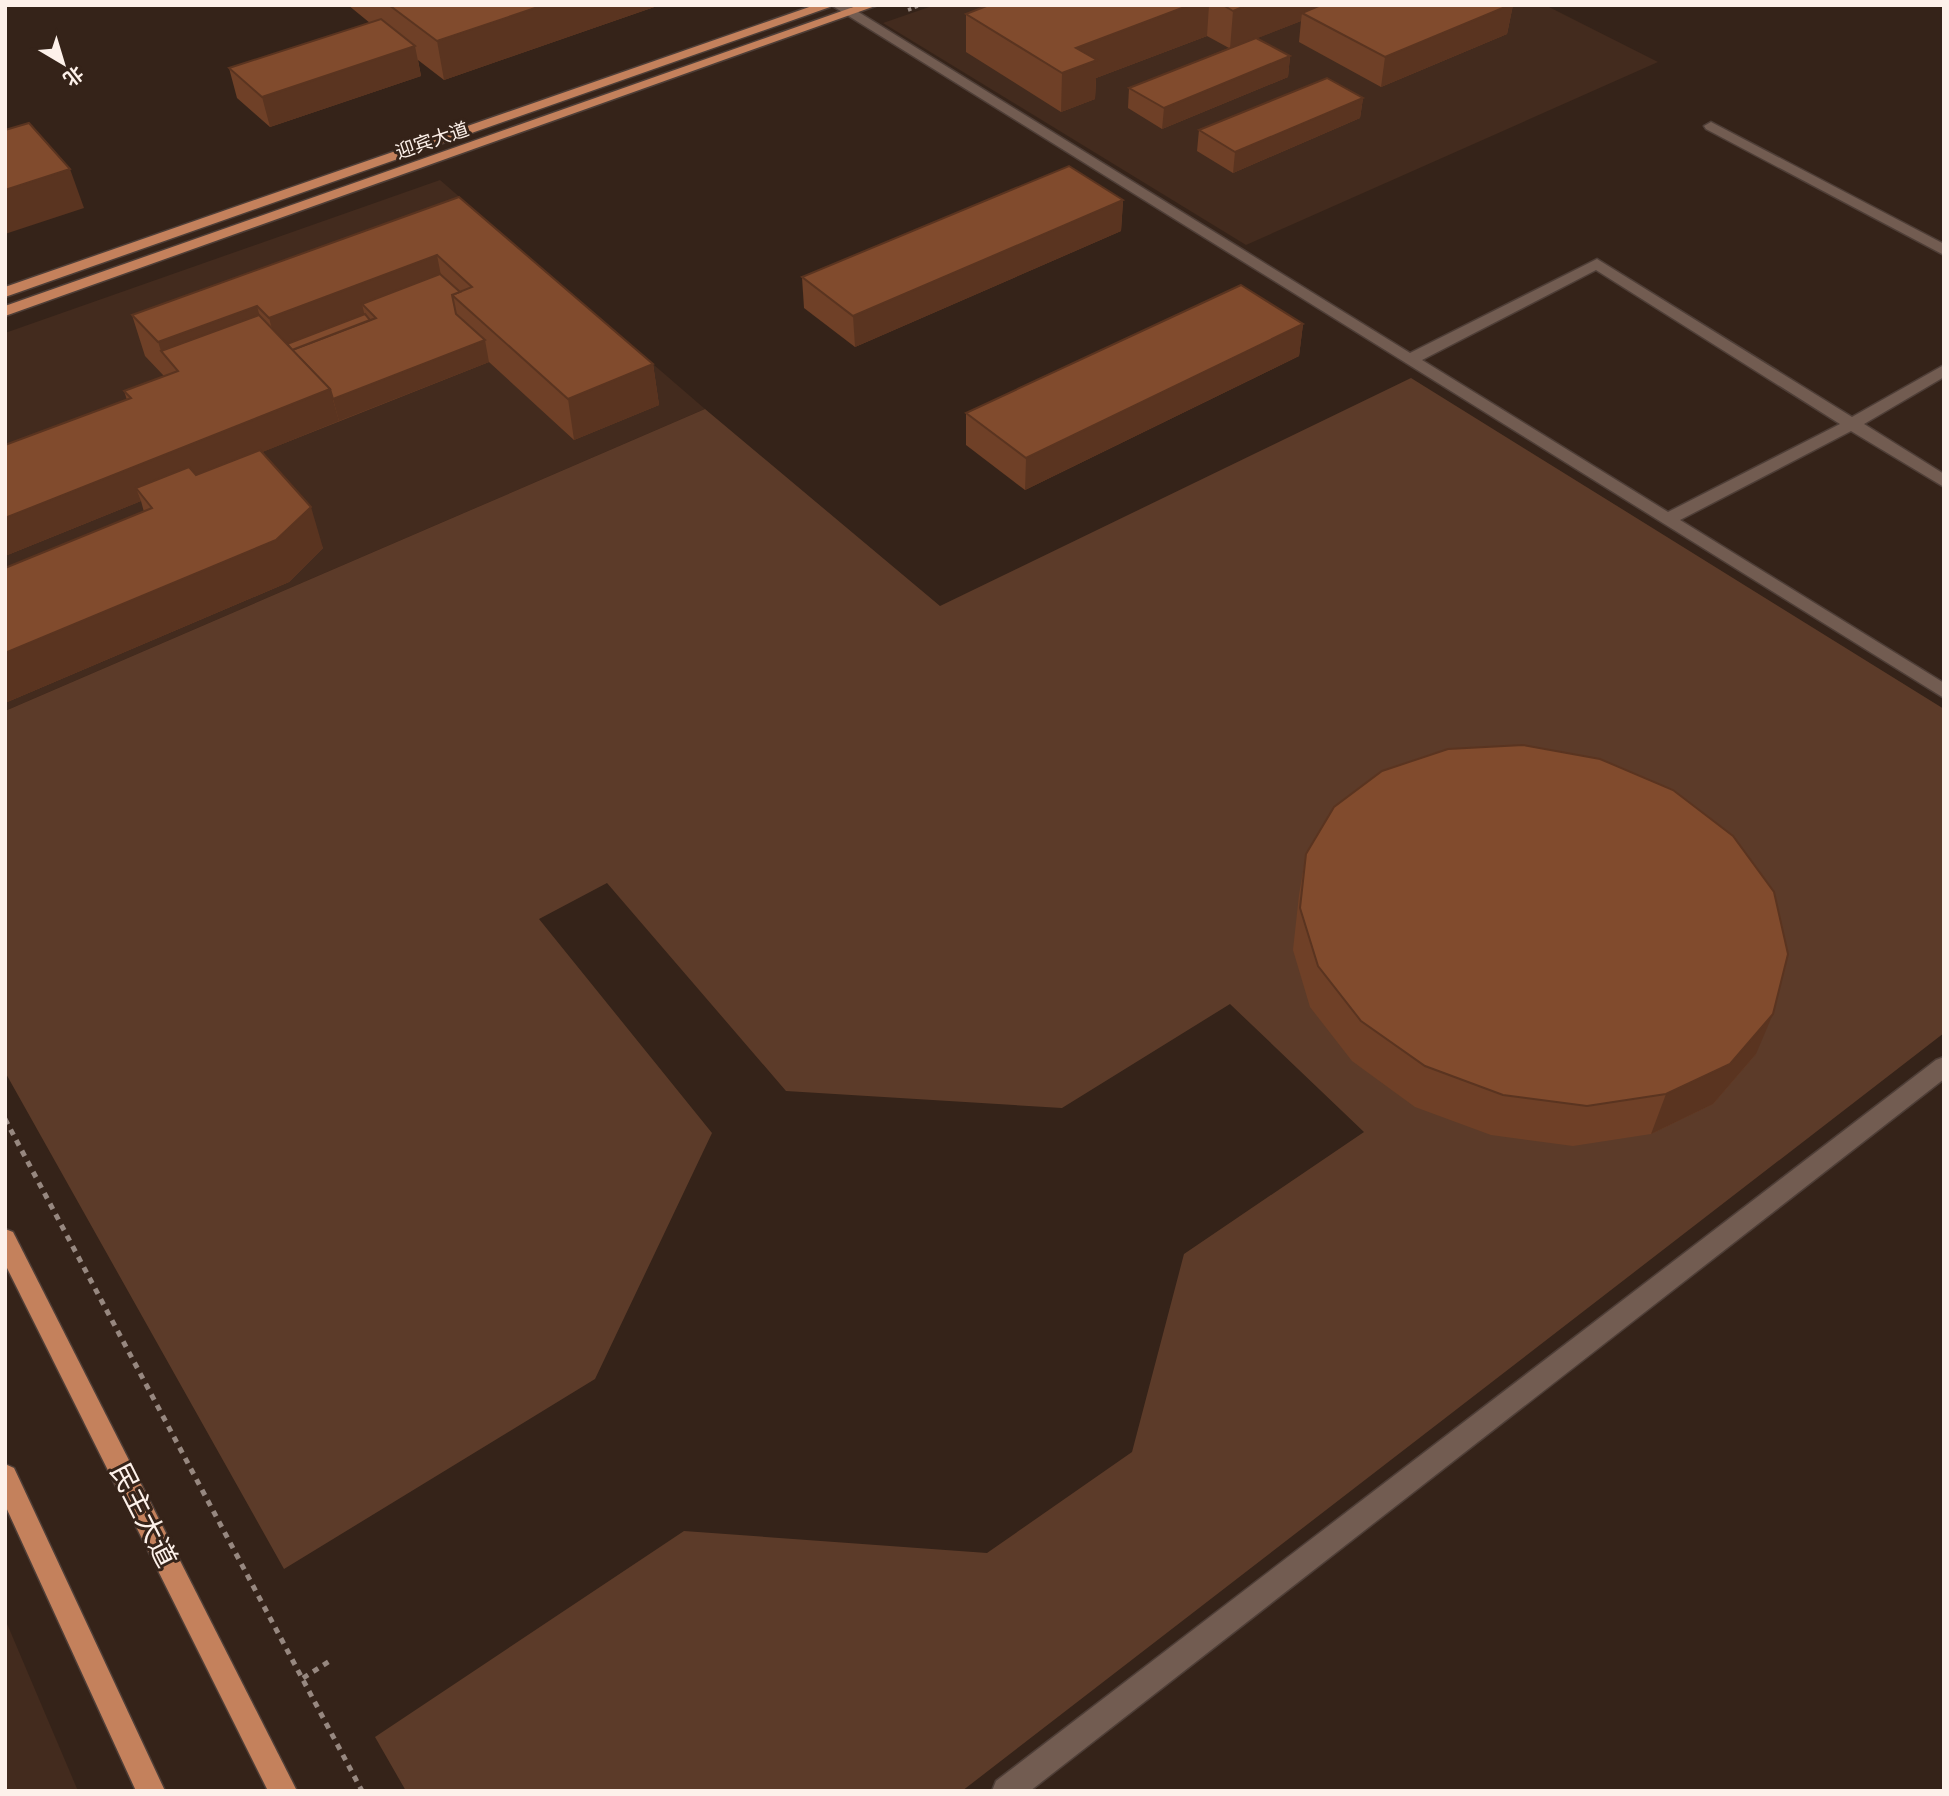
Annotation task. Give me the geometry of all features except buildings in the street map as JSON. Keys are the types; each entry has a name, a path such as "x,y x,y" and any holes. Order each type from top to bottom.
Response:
{"main road":[{"name":"迎宾大道","path":"5,292 829,5"},
{"name":"迎宾大道","path":"5,311 843,9 872,5"},
{"name":"民主大道","path":"5,1239 283,1791"},
{"path":"5,1476 151,1791"}],"street":[{"path":"843,9 1944,691"},
{"path":"1711,126 1944,250"},
{"path":"1410,360 1598,264 1944,482"},
{"path":"1667,520 1852,424 1944,370"},
{"path":"1006,1791 1944,1066"}],"path":[{"path":"5,1119 362,1791"},
{"path":"303,1678 334,1659"}],"shaded area":[{"path":"935,5 1545,5 1658,62 1246,245 883,23"},
{"path":"440,180 705,409 5,711 5,333"},
{"path":"1411,378 1944,709 1944,1033 962,1791 406,1791 375,1737 684,1531 987,1553 1132,1452 1184,1254 1364,1132 1230,1004 1062,1108 786,1091 607,883 539,919 712,1133 595,1379 284,1569 5,1072 5,711 705,409 940,606"},
{"path":"5,1619 78,1791 5,1791"}]}
